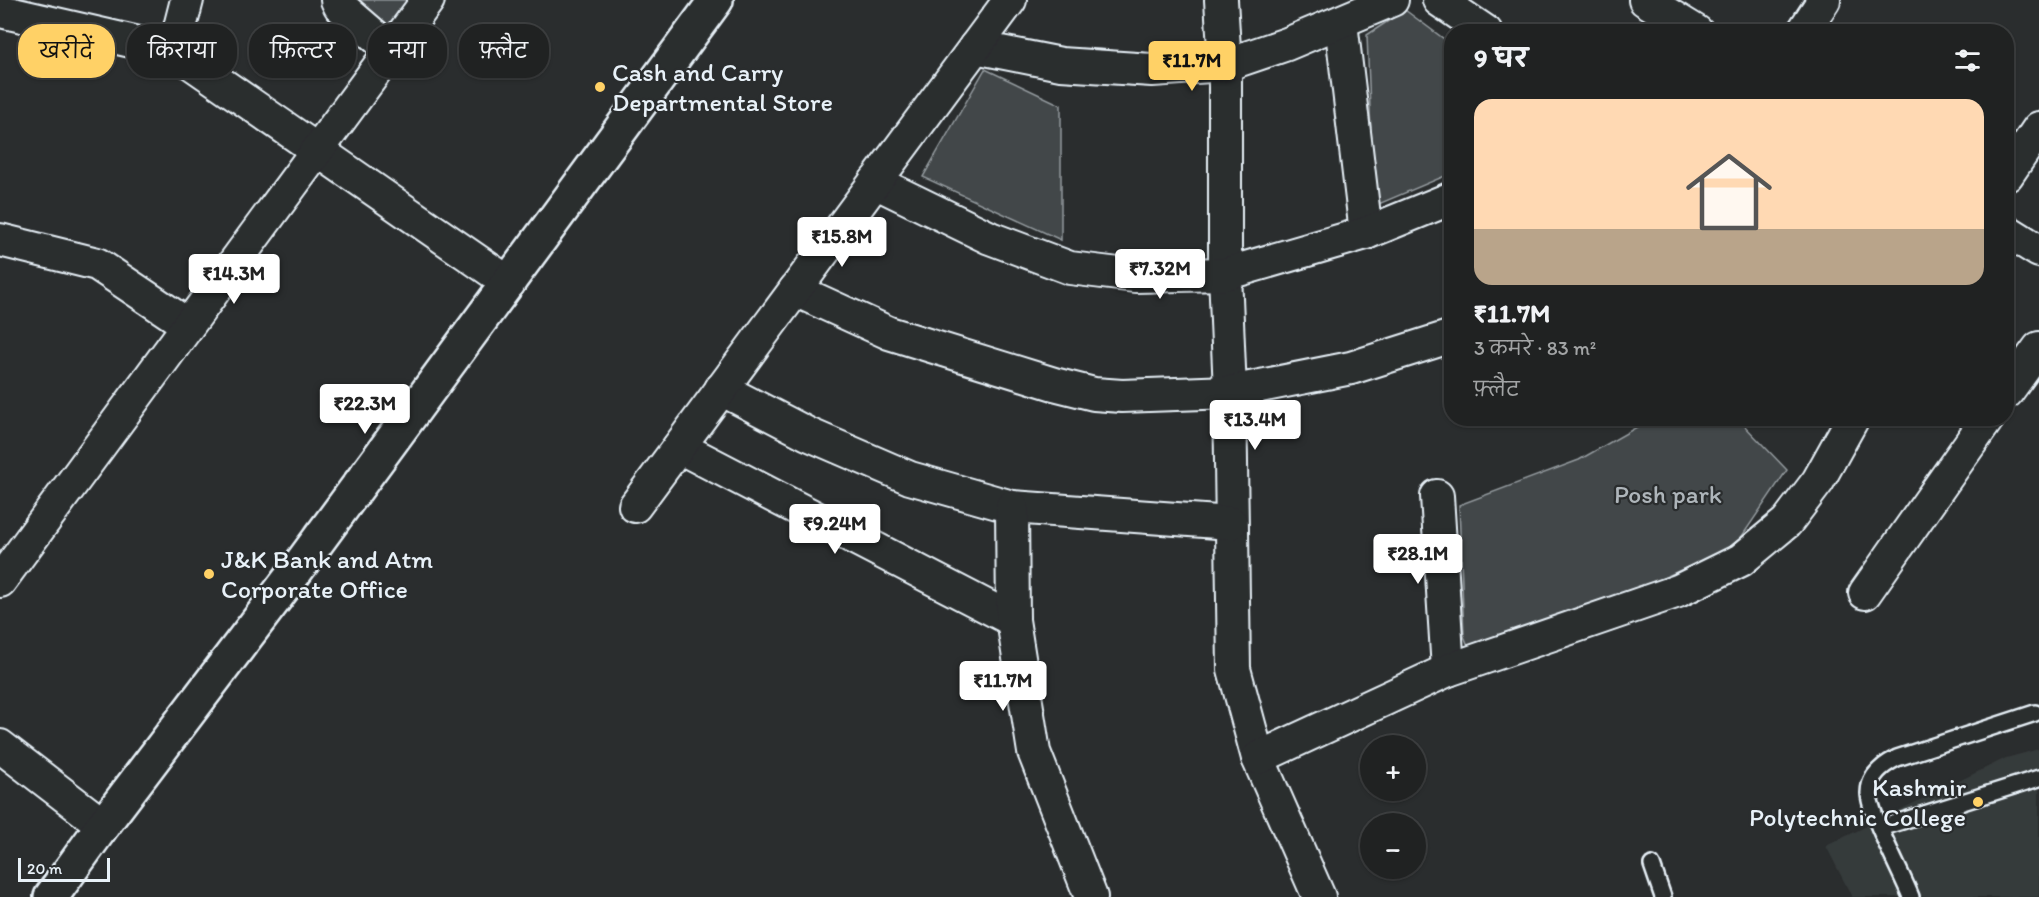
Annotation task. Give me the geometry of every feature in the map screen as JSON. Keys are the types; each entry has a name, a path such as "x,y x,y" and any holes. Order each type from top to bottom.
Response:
{"main road":[{"path":"51,897 289,580 716,0"}],"street":[{"path":"181,24 187,0"},
{"path":"337,0 340,6 368,30"},
{"path":"410,24 428,0"},
{"path":"635,506 1010,0"},
{"path":"1221,0 1225,65 1225,274 1230,392 1234,669 1257,758 1319,897"},
{"path":"975,47 1061,64 1152,70 1225,65 1287,45 1341,24 1392,0"},
{"path":"1439,0 1474,24"},
{"path":"1645,0 1684,24"},
{"path":"1808,24 1824,0"},
{"path":"0,10 127,40"},
{"path":"1341,24 1366,233"},
{"path":"213,78 509,283"},
{"path":"0,580 370,78"},
{"path":"2014,165 2039,128"},
{"path":"875,182 990,238 1070,268 1136,276 1225,274 1366,233 1444,201"},
{"path":"2014,235 2039,250"},
{"path":"0,240 97,264 188,325"},
{"path":"795,290 889,333 1074,389 1122,396 1230,392 1351,368 1444,339"},
{"path":"2014,382 2039,348"},
{"path":"722,389 808,434 910,478 1012,507 1231,523"},
{"path":"1257,758 1448,670 1678,591 1741,560 1787,522 1818,481 1849,426"},
{"path":"1865,593 1982,426"},
{"path":"679,447 1013,620"},
{"path":"1437,496 1448,670"},
{"path":"1012,507 1013,620 1034,752 1091,897"},
{"path":"0,746 103,825"}],"lane":[{"path":"1911,897 1880,828 1869,794 1876,773 1884,765 1897,758 2035,713"},
{"path":"1880,828 2039,777"},
{"path":"1652,865 1663,897"}],"shaded area":[{"name":"Kashmir Polytechnic College","path":"2039,749 2039,897 1852,897 1826,846 2006,758"}],"green space":[{"path":"345,0 417,0 400,24 370,24"},
{"path":"1405,10 1444,39 1444,176 1374,206 1367,35"},
{"path":"985,69 1061,105 1061,240 923,177"},
{"name":"Posh park","path":"1639,426 1745,426 1787,470 1736,545 1617,599 1469,648 1464,636 1459,505 1579,460"}],"place":[{"name":"Cash and Carry Departmental Store","path":"600,87"},
{"name":"J&K Bank and Atm Corporate Office","path":"209,574"},
{"name":"Kashmir Polytechnic College","path":"1978,802"}]}
